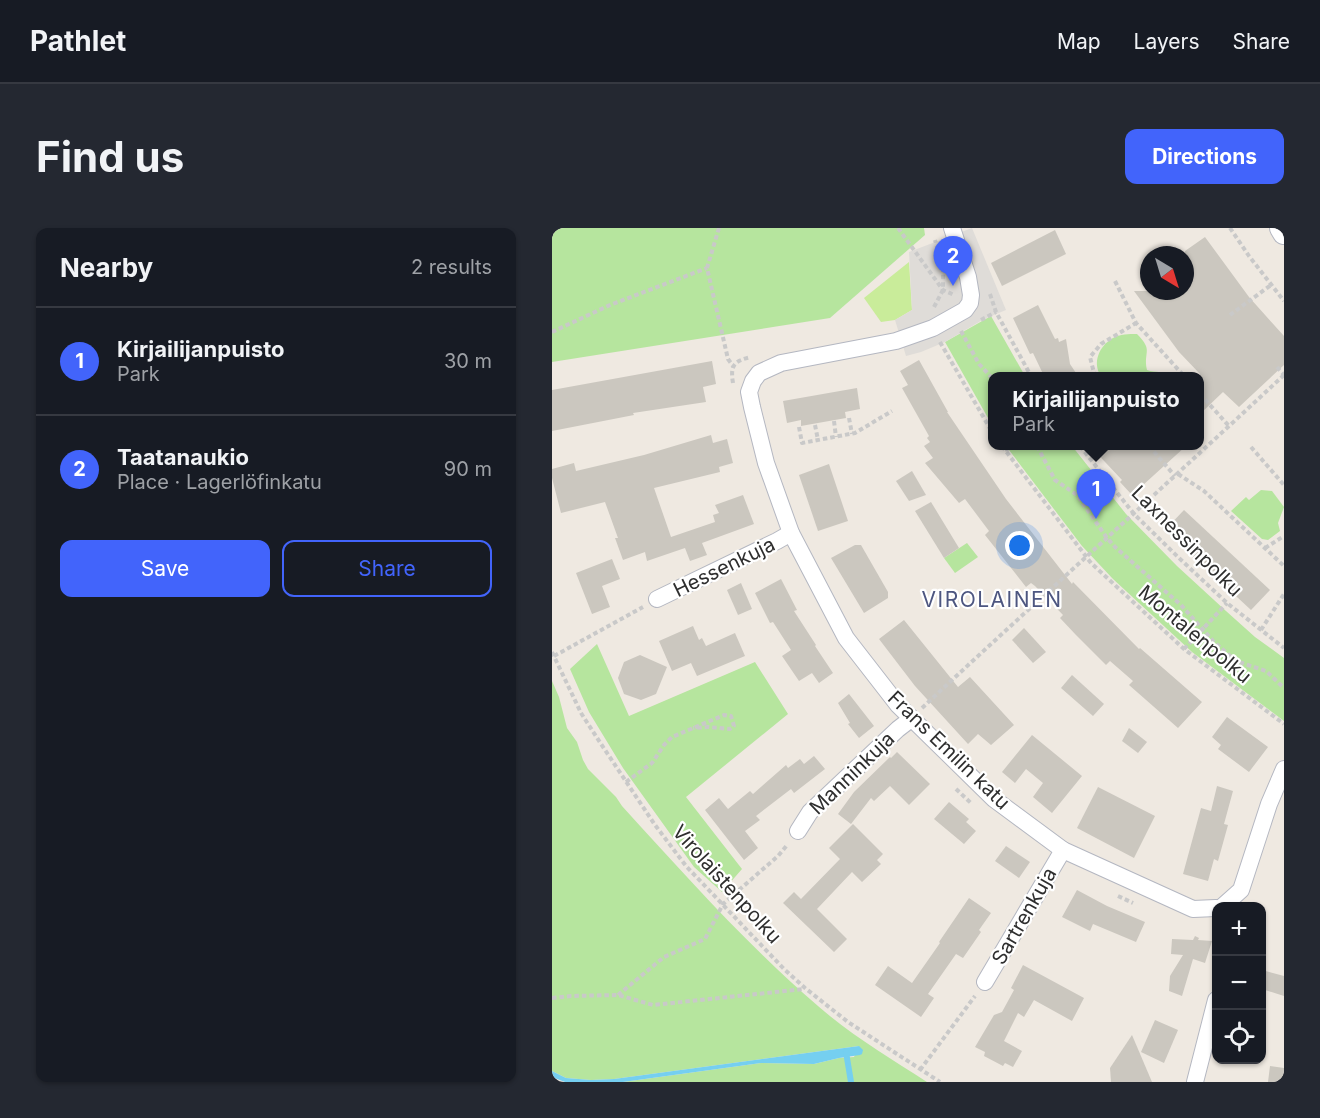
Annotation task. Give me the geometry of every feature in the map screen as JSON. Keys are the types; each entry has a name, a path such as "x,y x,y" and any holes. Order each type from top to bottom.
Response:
{"main road":[{"path":"1281,228 1284,233"}],"street":[{"name":"Frans Emilin katu","path":"952,228 968,277 971,295 970,303 956,324 931,322 896,341 781,363 759,373 753,381 749,392 752,407 766,463 791,533 846,638 898,705 994,799 1063,850 1193,909 1212,908"},
{"name":"Hessenkuja","path":"657,599 791,533"},
{"name":"Manninkuja","path":"798,831 810,812 911,719"},
{"path":"1228,902 1241,890 1269,804 1284,769"},
{"name":"Sartrenkuja","path":"985,982 1063,850"},
{"path":"1195,1082 1213,1010"}],"path":[{"path":"718,228 707,268 728,359 733,366"},
{"path":"898,228 914,250"},
{"path":"1230,228 1284,301"},
{"path":"935,238 943,267 943,290 931,322 988,423"},
{"path":"552,332 610,305 707,268"},
{"path":"1115,282 1136,324 1180,372"},
{"path":"1230,315 1271,285"},
{"path":"996,312 1029,372"},
{"path":"956,324 979,364 988,373"},
{"path":"1095,372 1090,357 1101,344 1136,324"},
{"path":"735,392 733,366 740,360 752,357"},
{"path":"1204,449 1284,375 1277,367"},
{"path":"1204,398 1229,426"},
{"path":"799,427 802,442 818,440 852,434 892,411"},
{"path":"849,418 852,434"},
{"path":"834,421 836,436"},
{"path":"815,425 818,440"},
{"path":"1251,447 1284,485"},
{"name":"Montalenpolku","path":"1006,450 1091,563 1184,649 1284,724"},
{"path":"1039,450 1055,480 1077,495 1107,538 1181,606 1214,642 1236,661 1266,671 1284,688"},
{"name":"Laxnessinpolku","path":"1083,450 1134,514 1227,603 1284,648"},
{"path":"1153,450 1176,475 1204,491 1284,566"},
{"path":"911,719 1085,556 1203,450"},
{"path":"1204,491 1210,485"},
{"path":"1265,548 1284,536"},
{"path":"1261,630 1284,594"},
{"path":"1014,597 1030,608"},
{"path":"553,654 657,599"},
{"path":"1184,649 1227,603"},
{"name":"Virolaistenpolku","path":"553,654 582,713 655,825 686,866 805,988 848,1022 940,1082"},
{"path":"626,782 652,763 672,737 693,728 724,715 731,716 734,726 730,729 693,728"},
{"path":"952,785 978,808"},
{"path":"618,995 664,957 705,939 723,904 777,856 798,831"},
{"path":"1115,895 1136,904"},
{"path":"920,1070 985,982"},
{"path":"552,998 618,995 653,1005 805,988"}],"green space":[{"path":"552,228 924,228 925,235 830,318 552,362"},
{"path":"909,262 912,310 895,320 881,322 864,298"},
{"path":"991,316 1023,372 988,372 988,418 945,342"},
{"path":"1125,334 1137,334 1147,348 1147,370 1160,372 1099,372 1098,355 1104,345"},
{"path":"1009,450 1075,450 1126,514 1177,566 1255,637 1284,658 1284,721 1192,652 1113,579 1082,546"},
{"path":"1261,490 1272,491 1284,507 1278,523 1280,531 1268,540 1262,539 1231,511 1246,497 1249,500"},
{"path":"967,543 978,557 955,573 944,558"},
{"path":"597,644 629,716 755,662 788,714 686,797 742,869 722,892 694,867 623,768 589,712 570,669"},
{"path":"552,681 559,697 567,728 577,742 588,769 693,884 766,959 831,1017 927,1082 623,1082 761,1063 814,1064 854,1057 859,1046 614,1079 566,1078 552,1071"}],"shaded area":[{"path":"972,228 1006,310 984,319 945,342 906,356 895,320 912,310 909,252"}],"water":[{"path":"859,1046 863,1050 860,1055 814,1064 761,1063 623,1082 565,1082 552,1077 552,1071 566,1078 614,1079"}],"building":[{"path":"1055,230 1066,254 1002,286 991,263"},
{"path":"1205,237 1249,297 1284,336 1284,365 1239,407 1223,392 1204,410 1204,372 1198,372 1179,352 1141,300 1194,300 1194,246 1192,246"},
{"path":"1134,291 1140,291 1140,299"},
{"path":"1038,305 1055,339 1058,338 1059,342 1066,339 1070,364 1075,372 1042,372 1033,353 1030,354 1013,318"},
{"path":"919,360 947,412 1006,499 1072,584 1073,582 1139,649 1202,702 1178,728 1129,685 1133,681 1110,661 1106,665 1060,618 1063,615 1035,586 1031,583 1026,587 985,535 989,531 965,499 959,503 925,463 933,458 924,446 930,442 927,438 929,436 902,388 908,385 900,371"},
{"path":"712,361 716,384 703,387 706,402 633,413 634,415 552,431 552,390"},
{"path":"857,388 860,409 845,412 846,418 801,426 801,420 787,423 783,401"},
{"path":"711,435 713,443 727,439 733,463 719,467 720,472 654,488 671,537 715,522 713,515 719,513 715,505 743,495 754,524 702,543 707,555 690,561 685,548 647,561 645,552 623,560 605,502 561,513 552,478 552,469 574,463 576,471 644,455"},
{"path":"1094,450 1182,450 1132,495 1120,482 1122,480"},
{"path":"829,464 848,521 818,531 799,475"},
{"path":"912,471 926,495 909,501 896,481"},
{"path":"931,502 959,548 944,558 915,511"},
{"path":"1184,510 1270,590 1251,610 1165,530"},
{"path":"855,545 861,545 888,592 888,598 864,613 831,558"},
{"path":"612,559 620,579 602,586 610,607 592,614 576,573"},
{"path":"781,579 797,610 794,611 833,673 819,683 812,673 799,681 782,656 791,650 773,622 770,623 755,593"},
{"path":"741,583 752,609 738,615 727,590"},
{"path":"904,620 958,687 970,677 1014,725 991,745 978,734 968,744 915,686 879,639"},
{"path":"693,626 699,640 702,638 706,646 735,633 745,656 697,676 691,663 672,671 659,641"},
{"path":"1024,628 1046,652 1033,663 1012,640"},
{"path":"640,655 667,667 656,694 641,700 624,694 618,678 624,662"},
{"path":"1072,675 1104,704 1093,716 1061,688"},
{"path":"849,694 874,726 859,738 848,724 850,723 838,703"},
{"path":"1227,717 1268,747 1249,772 1218,749 1221,745 1212,737"},
{"path":"1129,728 1147,742 1138,753 1122,741"},
{"path":"1032,735 1082,776 1052,813 1033,797 1043,783 1026,769 1015,783 1002,772"},
{"path":"897,752 930,784 909,805 890,786 874,801 871,798 851,824 838,814 854,792"},
{"path":"814,756 825,769 794,793 791,789 756,816 760,820 745,831 758,848 744,860 705,810 719,798 728,809 750,791 753,794 786,765 788,768 800,759 804,764"},
{"path":"1217,786 1233,791 1224,824 1228,825 1218,861 1214,859 1208,881 1183,874 1201,808 1211,811"},
{"path":"1098,787 1155,816 1134,858 1077,828"},
{"path":"949,802 969,819 966,822 976,831 964,844 934,819"},
{"path":"853,824 883,854 877,860 881,864 862,882 852,872 817,909 847,939 834,952 783,903 794,892 801,899 840,859 829,848"},
{"path":"1006,846 1030,862 1019,878 995,861"},
{"path":"1077,890 1145,922 1136,942 1093,924 1090,931 1062,917"},
{"path":"969,898 991,913 963,958 956,954 928,994 934,998 921,1017 875,985 888,966 912,983"},
{"path":"1195,936 1199,938 1198,940 1212,941 1205,963 1193,959 1182,996 1169,991 1170,976 1183,955 1171,954 1172,939 1193,940"},
{"path":"1023,965 1084,998 1072,1021 1034,1000 1024,1017 1018,1013 1004,1041 1022,1051 1013,1067 1005,1063 1003,1066 984,1056 985,1052 975,1047 994,1015 1002,1012 1014,990 1011,988"},
{"path":"1266,971 1284,976 1284,996 1266,990"},
{"path":"1155,1020 1178,1030 1164,1063 1141,1052"},
{"path":"1132,1035 1152,1082 1111,1082 1110,1068"},
{"path":"1270,1066 1284,1068 1284,1082 1268,1082"}],"waterway":[{"path":"846,1052 851,1082"}],"place":[{"name":"Taatanaukio","path":"953,286"},
{"name":"Kirjailijanpuisto","path":"1096,519"}],"district":[{"name":"VIROLAINEN","path":"992,600"}]}
